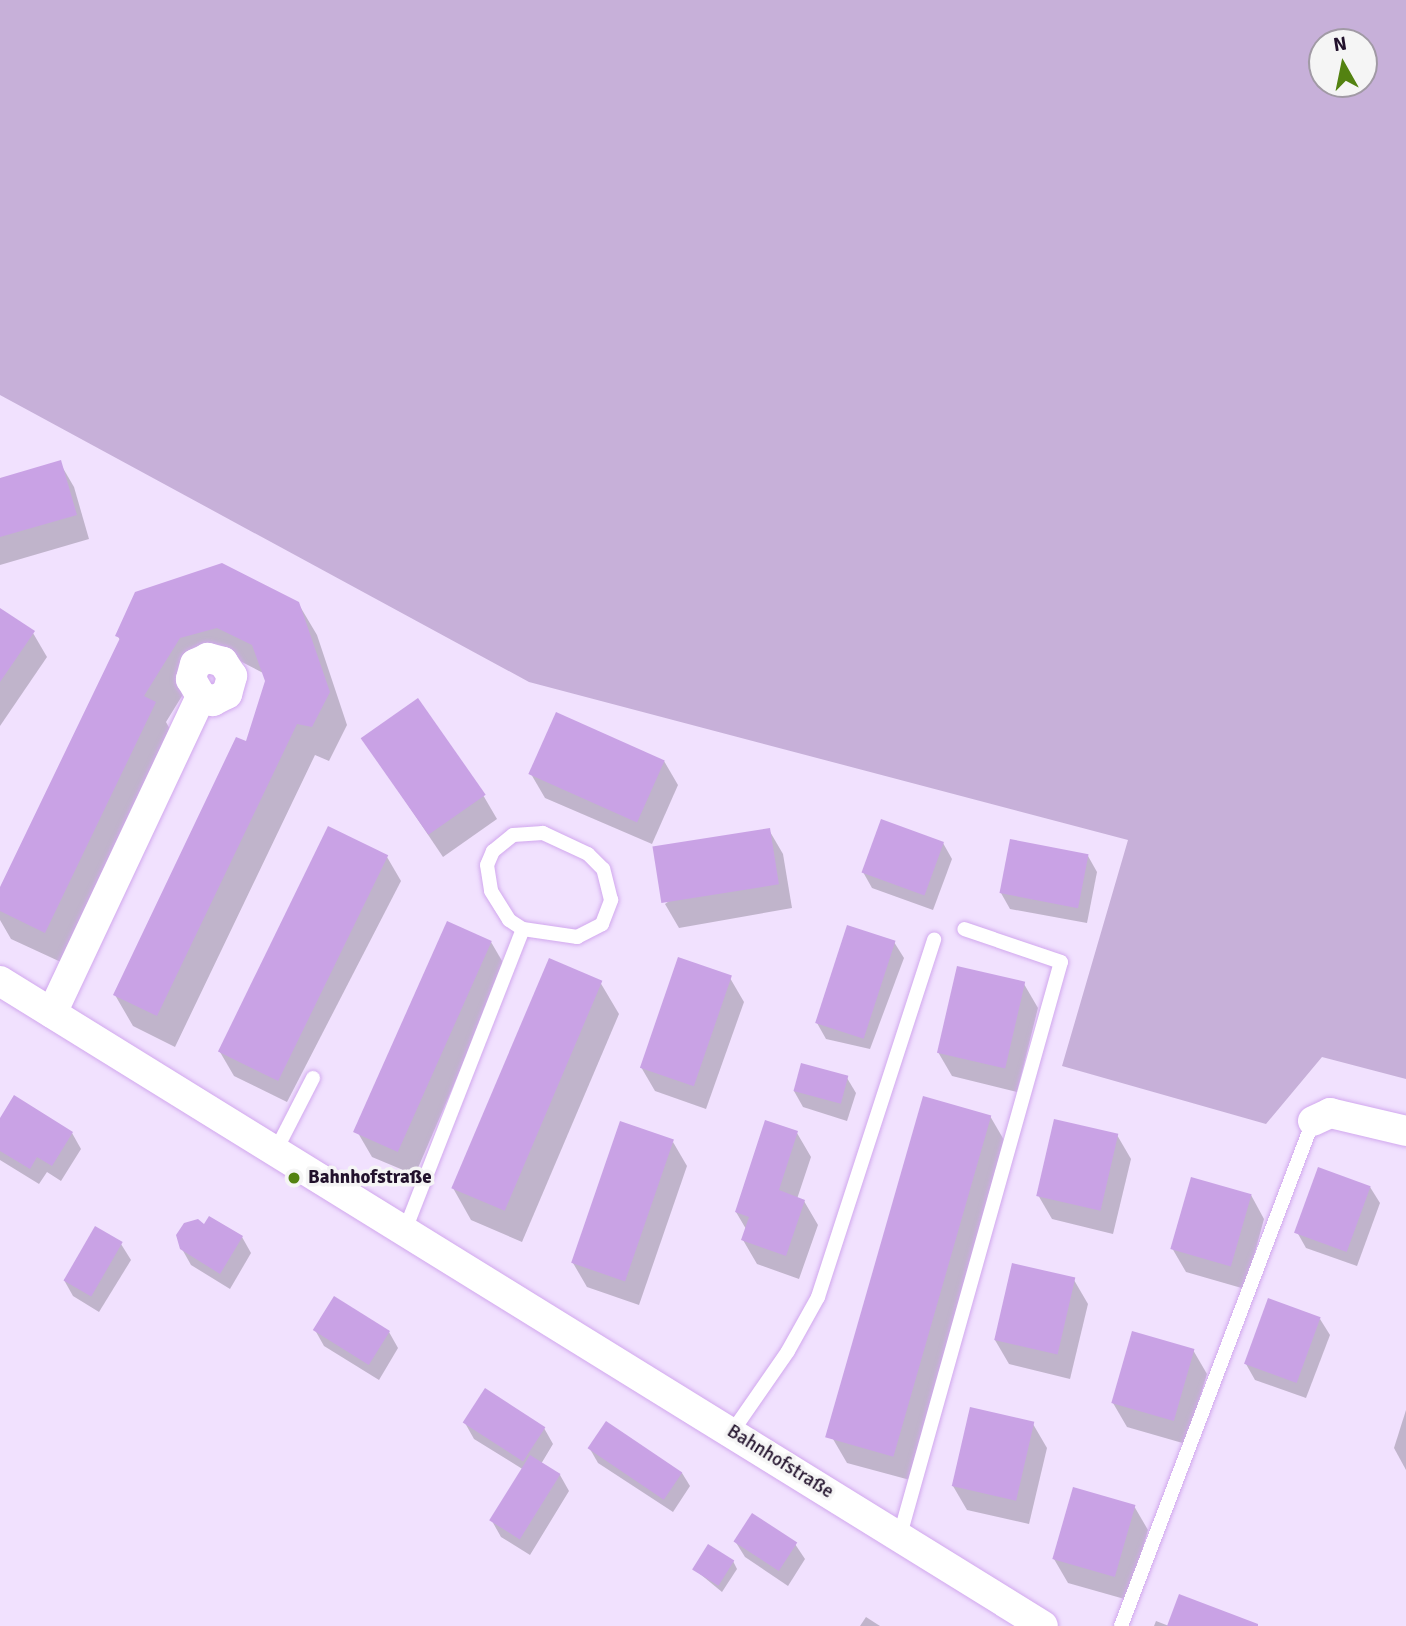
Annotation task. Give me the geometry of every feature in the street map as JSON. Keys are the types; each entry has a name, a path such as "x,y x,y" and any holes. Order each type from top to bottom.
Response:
{"street":[{"path":"52,1013 201,696"},
{"name":"Bahnhofstraße","path":"0,981 900,1535 1042,1626"},
{"path":"1313,1121 1330,1113 1406,1131"}],"lane":[{"path":"543,832 588,854 603,869 611,900 602,923 577,937 523,929 509,920 491,891 487,865 493,851 513,835 543,832"},
{"path":"405,1230 523,929"},
{"path":"900,1535 1061,962 964,929"},
{"path":"732,1432 788,1351 818,1297 934,939"},
{"path":"276,1150 313,1078"},
{"path":"1121,1626 1313,1121"}],"shaded area":[{"path":"0,0 1406,0 1406,1079 1322,1057 1266,1124 1062,1066 1128,840 529,682 0,395"}],"building":[{"path":"61,460 77,515 0,537 0,478"},
{"path":"222,563 299,602 330,692 312,727 297,724 157,1016 113,995 236,737 246,741 265,681 252,645 217,628 180,638 144,696 156,702 45,933 0,911 0,887 120,638 115,636 135,592"},
{"path":"0,608 35,631 0,682"},
{"path":"418,698 486,795 428,835 361,738"},
{"path":"556,712 665,760 637,823 528,774"},
{"path":"881,819 944,842 924,895 862,873"},
{"path":"328,826 388,855 278,1081 218,1052"},
{"path":"770,828 779,884 661,903 652,847"},
{"path":"1010,839 1089,854 1078,908 1000,893"},
{"path":"447,921 492,941 398,1152 353,1132"},
{"path":"847,925 896,941 864,1039 815,1023"},
{"path":"678,957 732,976 694,1086 640,1068"},
{"path":"549,958 602,981 505,1211 451,1188"},
{"path":"957,966 1025,982 1005,1068 937,1053"},
{"path":"801,1063 848,1076 841,1104 793,1091"},
{"path":"14,1095 73,1132 52,1166 37,1157 30,1169 0,1151 0,1118"},
{"path":"923,1096 991,1116 893,1457 825,1437"},
{"path":"1054,1119 1118,1134 1101,1211 1036,1196"},
{"path":"765,1120 798,1131 779,1190 805,1200 786,1256 741,1240 749,1217 735,1212"},
{"path":"620,1121 674,1140 625,1281 571,1263"},
{"path":"1318,1167 1371,1186 1347,1252 1294,1233"},
{"path":"1191,1177 1252,1194 1231,1266 1170,1249"},
{"path":"209,1216 243,1236 220,1274 180,1249 176,1235 184,1223 198,1219 204,1224"},
{"path":"95,1226 123,1242 91,1297 64,1281"},
{"path":"1012,1263 1075,1278 1058,1355 994,1340"},
{"path":"334,1296 390,1331 369,1365 313,1330"},
{"path":"1268,1298 1321,1317 1297,1383 1244,1364"},
{"path":"1132,1331 1194,1349 1174,1421 1111,1403"},
{"path":"485,1388 545,1427 523,1462 463,1422"},
{"path":"970,1407 1034,1422 1016,1501 952,1486"},
{"path":"606,1421 682,1472 664,1500 588,1448"},
{"path":"530,1455 561,1474 520,1539 489,1520"},
{"path":"1073,1487 1135,1505 1115,1577 1052,1559"},
{"path":"752,1513 797,1542 779,1571 733,1542"},
{"path":"708,1544 734,1560 718,1586 692,1569"},
{"path":"1179,1594 1258,1624 1258,1626 1167,1626"}],"place":[{"name":"Bahnhofstraße","path":"294,1178"}]}
